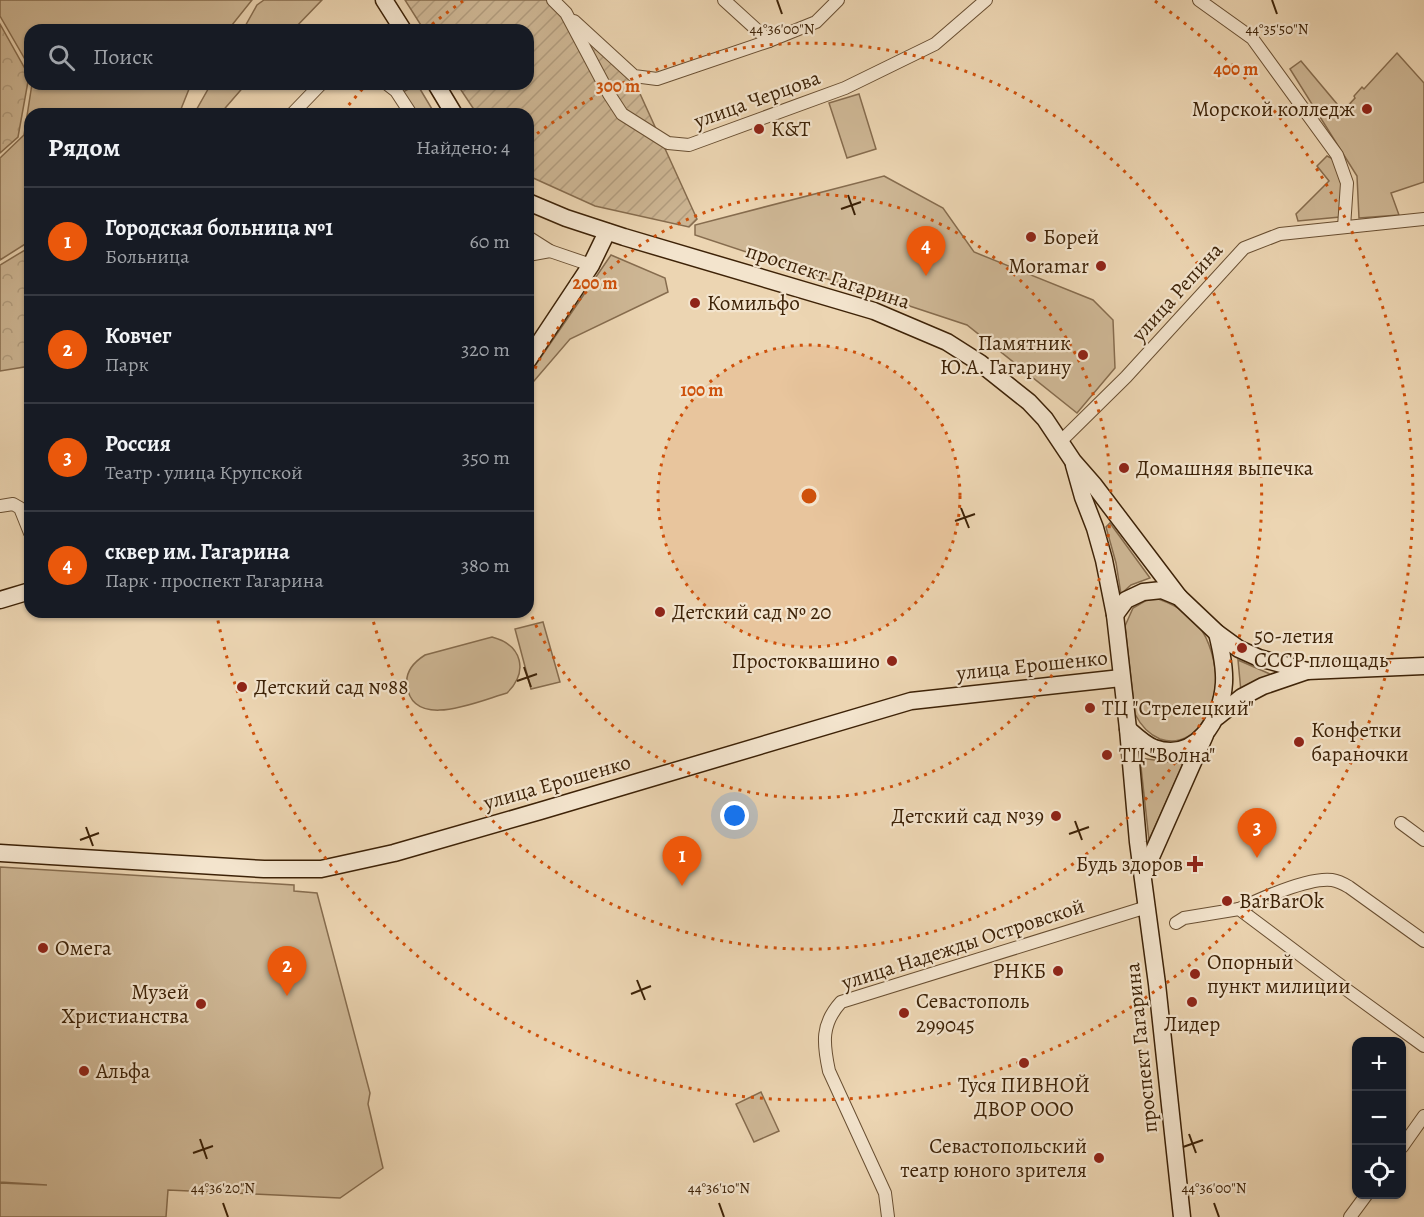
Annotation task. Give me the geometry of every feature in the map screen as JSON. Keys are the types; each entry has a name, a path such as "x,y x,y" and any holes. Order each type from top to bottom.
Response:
{"main road":[{"path":"384,0 399,24"},
{"path":"440,90 450,108"},
{"name":"проспект Гагарина","path":"534,205 607,232 874,312 947,342 980,363 1029,402 1045,419 1073,461 1094,485 1179,597"},
{"path":"534,351 591,265 607,232"},
{"name":"проспект Гагарина","path":"1073,461 1104,560 1115,615"},
{"path":"1307,671 1242,697 1217,717 1206,734 1196,743 1164,750 1142,741 1128,729 1115,615 1126,600 1143,591 1162,590 1179,597 1217,633 1239,649 1259,658 1307,671 1424,666"},
{"path":"1,596 24,592"},
{"path":"1217,633 1223,657 1224,682 1217,717"},
{"name":"улица Ерошенко","path":"0,853 264,869 321,869 428,843 911,701 1121,678"},
{"name":"проспект Гагарина","path":"1128,729 1137,832 1144,874 1182,1217"},
{"name":"проспект Гагарина","path":"1144,874 1206,734"}],"street":[{"name":"улица Черцова","path":"553,0 566,13 622,114 668,143 688,145 844,88 935,44 986,0"},
{"path":"724,0 769,41"},
{"path":"566,13 634,76 657,79 769,41 816,22 838,0"},
{"path":"1199,0 1251,38 1337,155 1347,183 1344,227"},
{"path":"298,108 315,90"},
{"path":"395,90 407,108"},
{"name":"улица Репина","path":"1061,441 1128,375 1244,248 1280,234 1424,219"},
{"path":"534,241 550,251 591,265"},
{"path":"534,254 550,251"},
{"path":"0,506 13,504 18,506 24,520"},
{"path":"1401,823 1424,840"},
{"path":"1176,923 1184,918 1239,909 1275,892 1330,879 1340,881 1424,941"},
{"name":"улица Надежды Островской","path":"888,1217 885,1193 829,1071 825,1029 832,1012 841,1002 1147,907"},
{"path":"1239,909 1424,1046"},
{"path":"1402,1145 1424,1116"},
{"path":"1350,1217 1363,1199"}],"green space":[{"path":"0,0 252,0 233,24 24,24 24,58 0,16"},
{"path":"264,0 322,0 299,24 246,24 257,5"},
{"path":"405,0 546,0 636,85 697,219 689,227 595,206 534,178 534,108 473,108 461,90 534,90 534,24 420,24"},
{"path":"0,24 24,67 24,90 26,90 18,137 0,153"},
{"path":"1397,53 1424,83 1424,182 1391,193 1399,215 1359,218 1357,176 1290,69 1301,61 1343,111 1362,87 1364,89"},
{"path":"31,90 189,90 181,108 28,108"},
{"path":"208,90 241,90 225,108 197,108"},
{"path":"421,90 431,108 413,108 403,92"},
{"path":"859,94 876,149 847,158 829,103"},
{"path":"24,135 24,245 0,260 0,158"},
{"path":"1327,156 1333,159 1342,186 1340,217 1298,221 1296,214 1329,181 1317,166"},
{"path":"884,176 943,208 974,252 1093,300 1113,320 1115,368 1077,413 967,325 695,235 695,225"},
{"path":"24,251 24,367 0,371 0,265"},
{"path":"611,255 665,278 668,292 570,339 534,381 534,367"},
{"path":"1110,523 1150,578 1131,585 1121,594 1116,563 1106,527"},
{"path":"1152,597 1177,608 1194,620 1206,638 1215,668 1214,693 1206,716 1192,733 1183,739 1172,741 1152,735 1142,726 1135,714 1125,626 1133,608"},
{"path":"543,622 560,682 531,689 515,629"},
{"path":"492,637 510,646 516,652 519,660 518,676 507,693 465,706 434,710 421,707 412,699 407,685 407,675 411,667 421,658"},
{"path":"1238,660 1277,677 1241,692"},
{"path":"1140,758 1183,764 1149,840"},
{"path":"0,867 294,885 294,891 317,893 370,1093 368,1104 383,1168 340,1198 168,1190 166,1217 0,1217 0,1183 47,1185 0,1182"},
{"path":"761,1092 779,1131 754,1142 736,1104"}],"place":[{"name":"Морской колледж","path":"1367,109"},
{"name":"К&Т","path":"759,129"},
{"name":"Борей","path":"1031,237"},
{"name":"Moramar","path":"1101,266"},
{"name":"сквер им. Гагарина","path":"926,276"},
{"name":"Комильфо","path":"695,303"},
{"name":"Памятник Ю.А. Гагарину","path":"1083,355"},
{"name":"Домашняя выпечка","path":"1124,468"},
{"name":"Детский сад № 20","path":"660,612"},
{"name":"50-летия СССР площадь","path":"1242,648"},
{"name":"Простоквашино","path":"892,661"},
{"name":"Детский сад №88","path":"242,687"},
{"name":"ТЦ \"Стрелецкий\"","path":"1090,708"},
{"name":"Конфетки бараночки","path":"1299,742"},
{"name":"ТЦ \"Волна\"","path":"1107,755"},
{"name":"Детский сад №39","path":"1056,816"},
{"name":"Россия","path":"1257,858"},
{"name":"Будь здоров","path":"1195,864"},
{"name":"Городская больница №1","path":"682,886"},
{"name":"BarBarOk","path":"1227,901"},
{"name":"Омега","path":"43,948"},
{"name":"РНКБ","path":"1058,971"},
{"name":"Опорный пункт милиции","path":"1195,974"},
{"name":"Ковчег","path":"287,996"},
{"name":"Лидер","path":"1192,1002"},
{"name":"Музей Христианства","path":"201,1004"},
{"name":"Севастополь 299045","path":"904,1013"},
{"name":"Туся ПИВНОЙ ДВОР ООО","path":"1024,1063"},
{"name":"Альфа","path":"84,1071"},
{"name":"Севастопольский театр юного зрителя","path":"1099,1158"}]}
